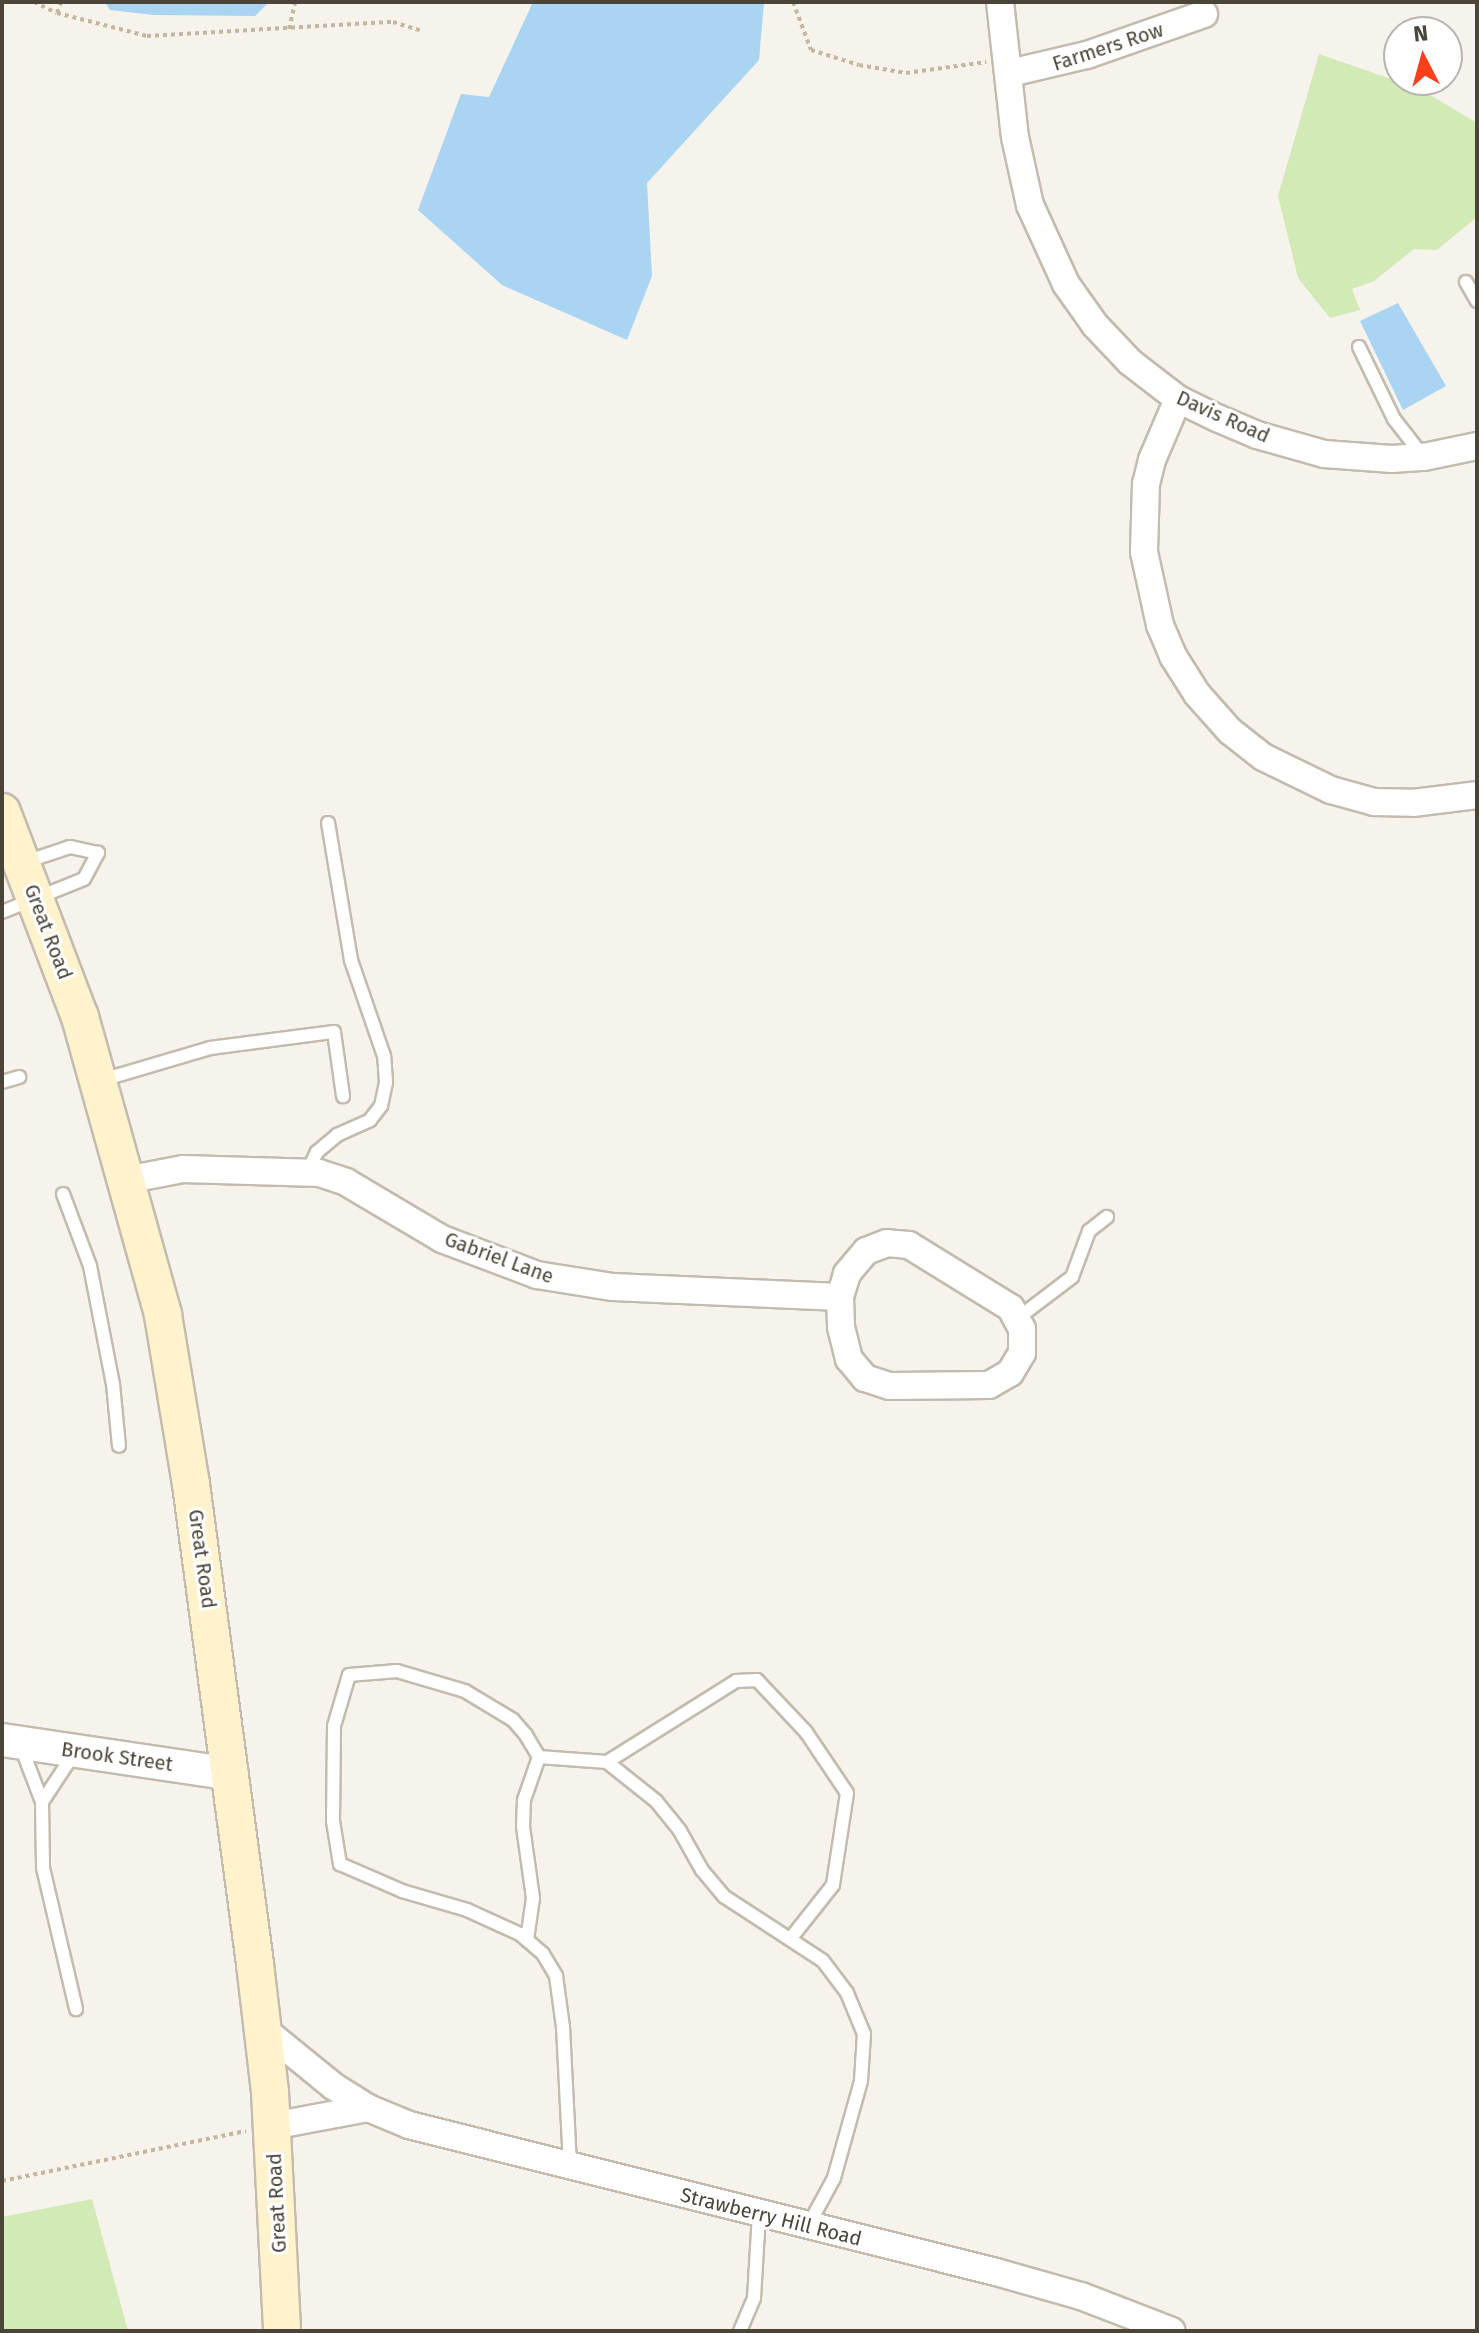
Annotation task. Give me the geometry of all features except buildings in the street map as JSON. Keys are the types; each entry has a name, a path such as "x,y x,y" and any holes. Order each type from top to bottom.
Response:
{"main road":[{"name":"Great Road","path":"2,812 80,1017 163,1315 187,1454 262,2028 272,2126 282,2331"}],"street":[{"name":"Davis Road","path":"1000,2 1022,177 1043,242 1066,284 1095,325 1130,362 1178,399 1257,435 1324,454 1359,458 1424,457 1477,446"},
{"name":"Farmers Row","path":"1009,66 1087,55 1204,14"},
{"path":"1178,399 1146,484 1144,552 1160,625 1197,694 1230,731 1263,757 1331,790 1374,802 1400,803 1452,801 1477,795"},
{"name":"Gabriel Lane","path":"126,1180 183,1169 308,1171 346,1182 424,1229 480,1256 564,1281 632,1289 840,1297"},
{"path":"898,1243 919,1250 1001,1301 1018,1318 1023,1335 1022,1353 1014,1369 1000,1380 962,1388 890,1386 865,1378 849,1359 841,1327 840,1297 844,1279 862,1254 881,1244 898,1243"},
{"name":"Brook Street","path":"11,1741 231,1774"},
{"name":"Strawberry Hill Road","path":"262,2028 333,2086 368,2108 409,2125 1081,2296 1172,2331"},
{"path":"272,2126 368,2108"}],"lane":[{"path":"1466,282 1477,301"},
{"path":"1359,347 1394,419 1424,457"},
{"path":"308,1171 317,1152 337,1135 370,1120 381,1106 386,1082 384,1056 351,960 328,823"},
{"path":"2,912 84,879 98,853 70,847 22,863"},
{"path":"99,1081 210,1048 334,1032 343,1096"},
{"path":"2,1082 19,1077"},
{"path":"63,1194 90,1266 113,1384 119,1446"},
{"path":"1018,1318 1054,1294 1072,1277 1089,1231 1107,1217"},
{"path":"539,1757 513,1720 465,1691 397,1671 349,1675 334,1726 333,1821 340,1864 402,1891 467,1910 527,1940 543,1954 556,1976 563,2027 570,2165"},
{"path":"607,1762 736,1681 757,1680 806,1732 847,1793 833,1885 791,1938"},
{"path":"11,1741 42,1802 43,1868 76,2009"},
{"path":"42,1802 76,1750"},
{"path":"539,1757 607,1762 656,1801 680,1831 702,1870 725,1897 823,1961 847,1993 864,2034 861,2081 849,2134 834,2178 808,2226"},
{"path":"527,1940 533,1898 523,1827 524,1800 539,1757"},
{"path":"740,2331 754,2298 759,2214"}],"path":[{"path":"34,2 57,13 147,36 393,22 423,31"},
{"path":"57,13 61,2"},
{"path":"289,29 295,2"},
{"path":"793,2 811,50 859,65 906,73 1009,66"},
{"path":"3,2181 272,2126"}],"green space":[{"path":"1319,54 1383,76 1383,96 1432,96 1477,123 1477,217 1437,250 1414,249 1374,281 1352,289 1360,310 1330,318 1298,278 1278,196"},
{"path":"92,2199 128,2331 2,2331 2,2217"}],"water":[{"path":"105,2 269,2 255,16 154,15 110,10"},
{"path":"533,2 764,2 759,60 647,183 652,276 627,340 502,285 418,210 461,94 489,97"},
{"path":"1398,303 1446,386 1403,410 1360,321"}]}
